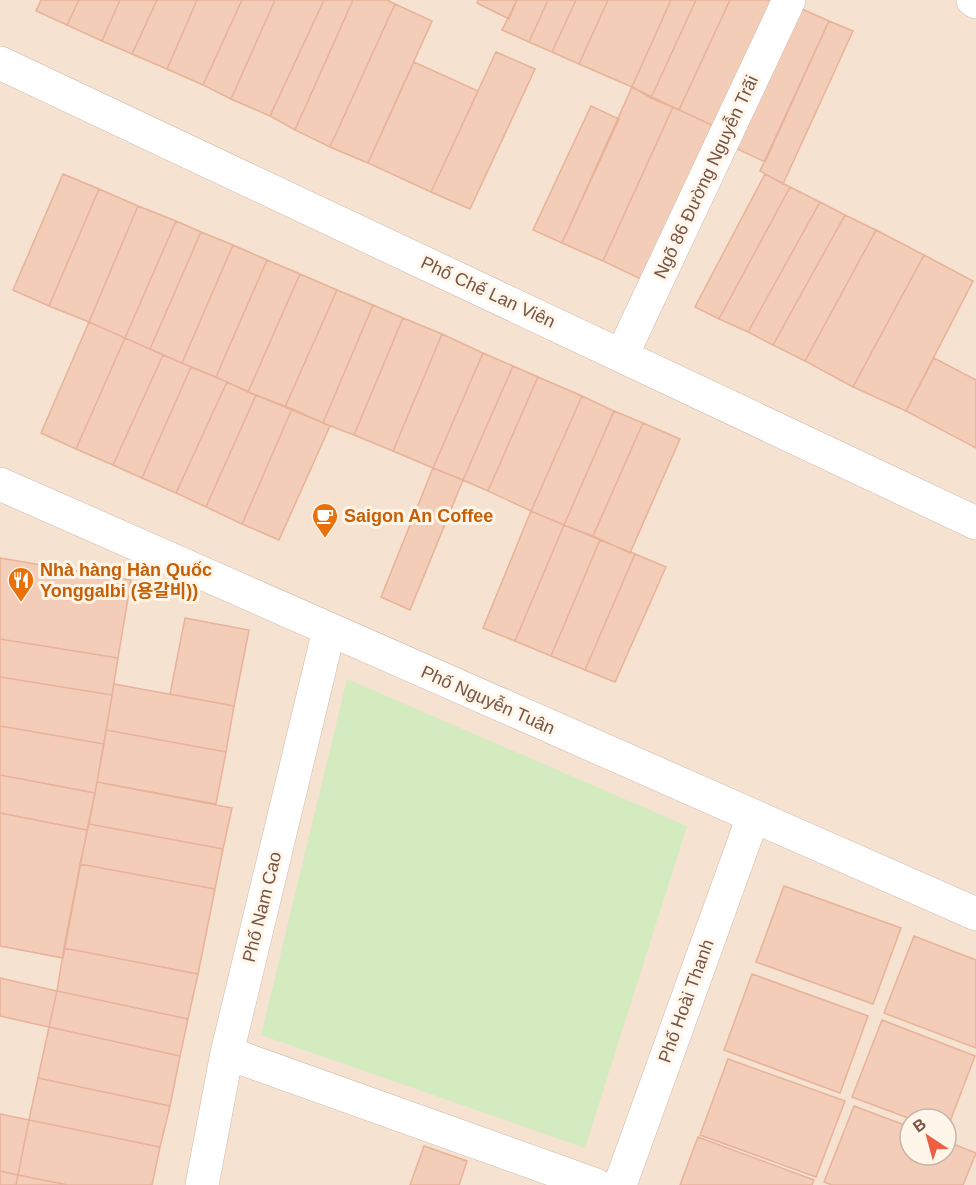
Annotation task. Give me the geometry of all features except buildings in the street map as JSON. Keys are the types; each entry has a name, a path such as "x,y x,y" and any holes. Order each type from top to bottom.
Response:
{"street":[{"name":"Ngõ 86 Đường Nguyễn Trãi","path":"622,355 789,0"},
{"name":"Phố Chế Lan Viên","path":"0,63 976,523"},
{"name":"Phố Nguyễn Tuân","path":"0,484 976,914"},
{"name":"Phố Nam Cao","path":"202,1185 226,1053 329,630"},
{"name":"Phố Hoài Thanh","path":"620,1185 753,817"},
{"path":"226,1053 596,1185"}],"shaded area":[{"path":"0,0 976,0 976,1185 0,1185"}],"green space":[{"path":"347,679 687,826 585,1148 261,1035"}],"place":[{"name":"Saigon An Coffee","path":"325,539"},
{"name":"Nhà hàng Hàn Quốc Yonggalbi (용갈비))","path":"21,603"}]}
